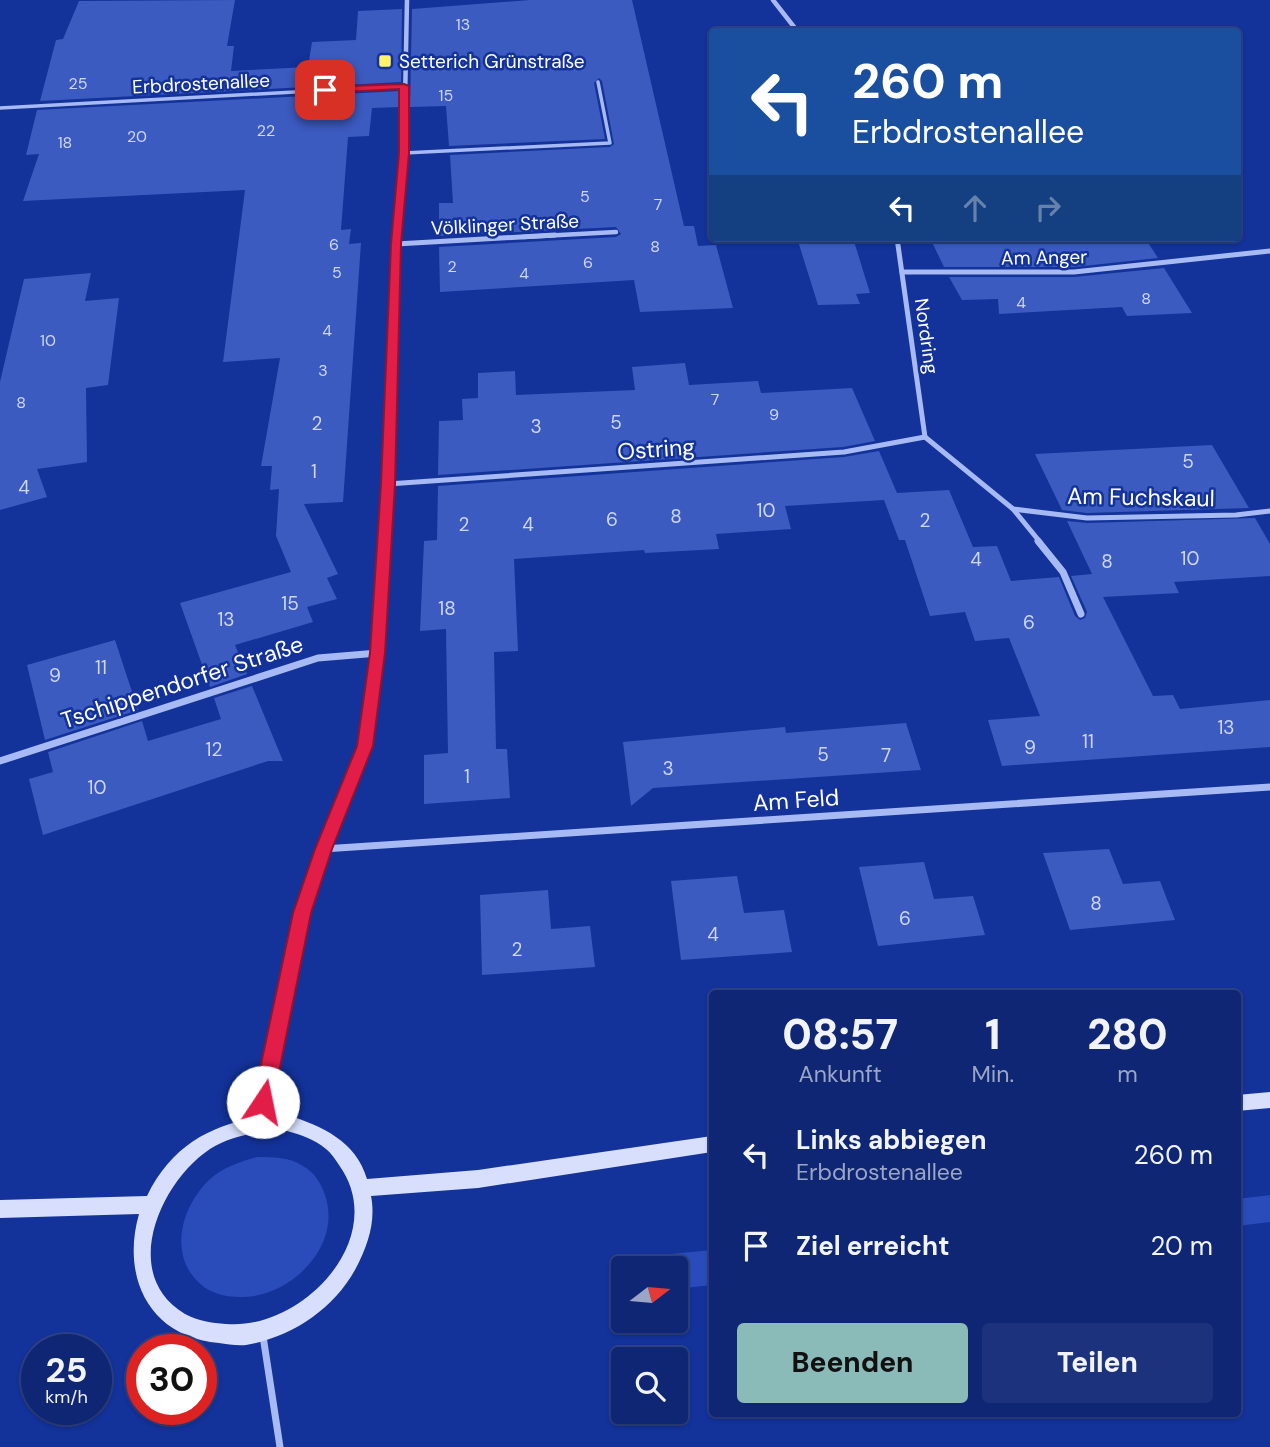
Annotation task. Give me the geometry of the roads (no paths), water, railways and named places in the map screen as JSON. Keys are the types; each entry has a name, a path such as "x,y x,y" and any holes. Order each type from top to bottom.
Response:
{"main road":[{"path":"1241,1102 1270,1100"},
{"path":"287,1123 313,1131 334,1144 351,1164 361,1188 363,1216 358,1246 344,1275 322,1301 294,1320 262,1333 223,1337 187,1327 160,1306 144,1276 141,1240 150,1205 169,1175 195,1150 225,1132 258,1124 287,1123"},
{"path":"361,1188 478,1179 709,1144"},
{"path":"0,1209 150,1205"}],"street":[{"path":"258,1124 302,913 323,849 365,746 378,653 388,484 396,244 404,153 407,0"},
{"path":"773,0 795,28"},
{"name":"Völklinger Straße","path":"396,244 616,232"},
{"name":"Nordring","path":"898,242 925,438"},
{"name":"Am Anger","path":"902,272 1074,272 1270,251"},
{"path":"925,438 1013,509 1063,572 1081,614"},
{"name":"Ostring","path":"388,484 844,452 925,438"},
{"name":"Am Fuchskaul","path":"1013,509 1087,518 1236,516 1270,511"},
{"name":"Tschippendorfer Straße","path":"0,761 318,659 378,653"},
{"name":"Am Feld","path":"323,849 1270,788"}],"lane":[{"path":"404,153 610,142 598,82"},
{"name":"Erbdrostenallee","path":"0,108 404,86"},
{"path":"262,1333 280,1447"}],"place":[{"name":"Setterich Grünstraße","path":"385,61"}]}
